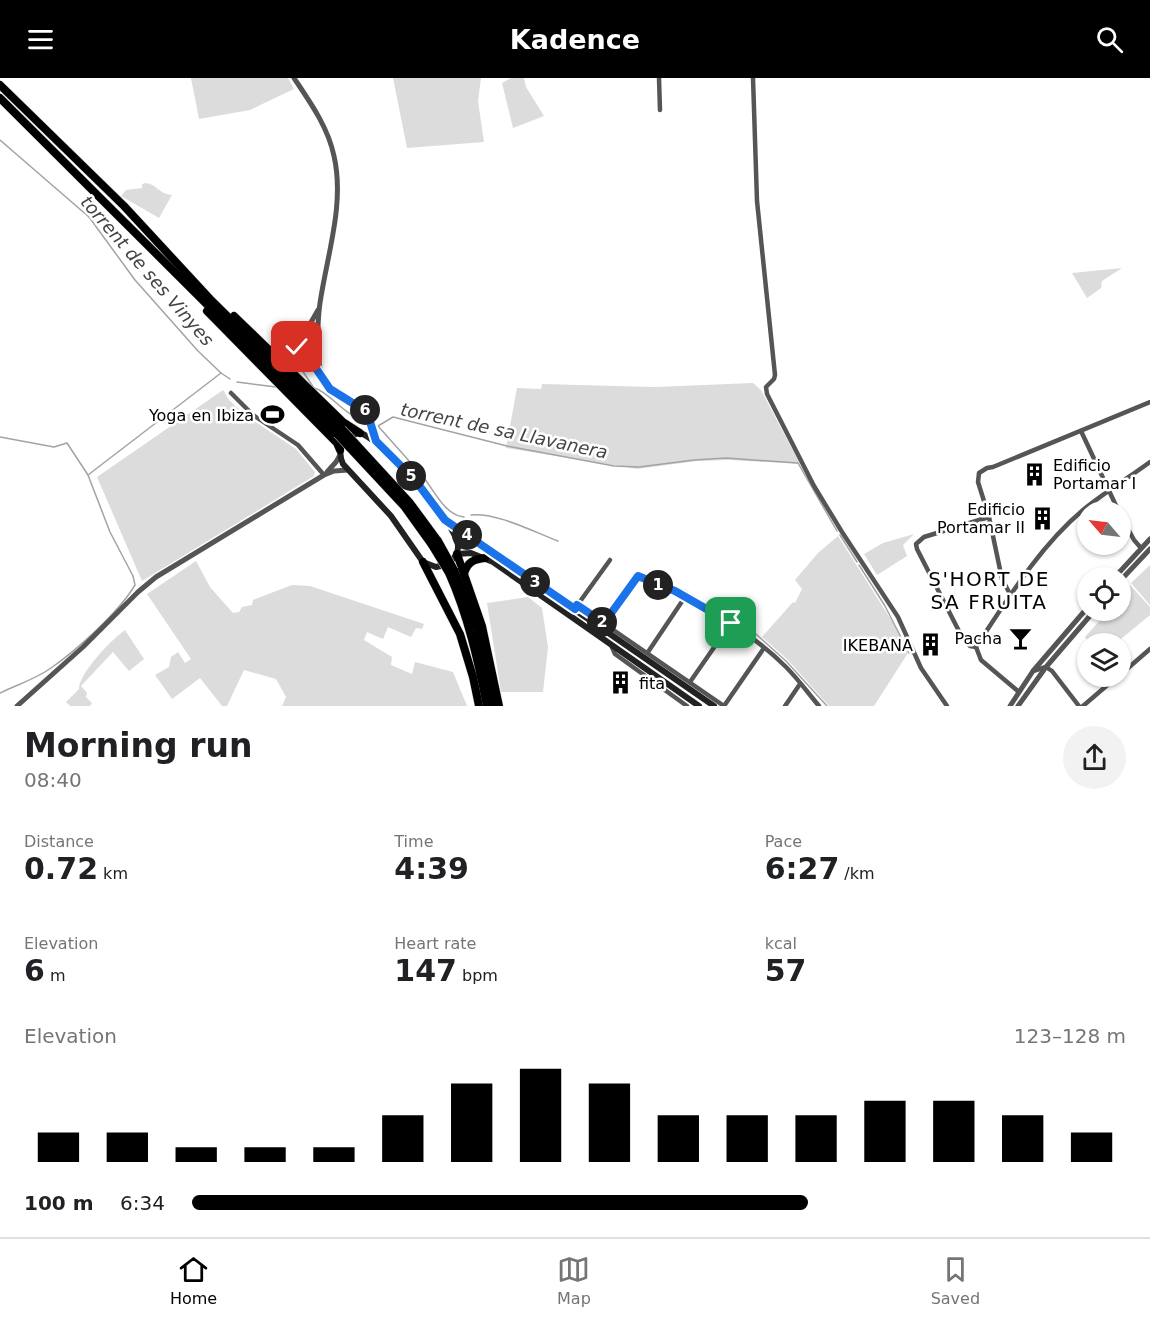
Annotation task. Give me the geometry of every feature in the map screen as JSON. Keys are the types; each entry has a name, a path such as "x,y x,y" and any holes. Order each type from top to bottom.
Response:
{"highway":[{"path":"2,78 14,99"},
{"path":"0,85 124,206 339,432"},
{"path":"0,98 352,445 435,543 452,572 477,629 493,706"},
{"path":"169,266 188,291 337,443 340,453"},
{"path":"192,279 252,332 343,422 361,433"},
{"path":"457,554 482,626 499,706"},
{"path":"464,574 465,568 473,560 485,558"},
{"path":"423,562 460,634 479,706"},
{"path":"452,572 470,630 487,706"}],"main road":[{"path":"361,433 376,441 415,480 445,520 458,541 457,554 453,559 440,567 431,567 423,562 391,516 348,470 340,453 345,440 361,433"},
{"path":"445,520 576,607 714,706"},
{"path":"457,554 471,553 485,558 699,706"}],"street":[{"path":"294,78 326,130 336,167 336,205 320,303 317,344 321,375"},
{"path":"659,78 660,110"},
{"path":"753,78 757,201 775,375 766,387 778,417 801,457 814,486 898,617 921,668 947,706"},
{"path":"320,303 311,325 297,344 297,351 321,375 330,389 343,399 362,408 371,422 376,441"},
{"path":"301,339 309,337 317,344"},
{"path":"306,358 314,356 317,351"},
{"path":"231,393 253,415 298,445 324,475"},
{"path":"1011,594 1002,579 989,518 978,482 977,477 981,470 1150,402"},
{"path":"361,433 371,422"},
{"path":"1081,431 1114,501"},
{"path":"324,475 336,462 340,453"},
{"path":"976,647 1011,594 1056,538 1082,511 1150,462"},
{"path":"17,706 83,647 146,585 267,508 324,475 334,471 348,470"},
{"path":"976,647 970,646 962,637 916,549 916,544 924,537 989,518"},
{"path":"1131,534 1140,548"},
{"path":"1124,567 1150,539"},
{"path":"1131,569 1150,549"},
{"path":"610,560 576,607 648,652 724,706 764,648"},
{"path":"604,623 638,576 685,597 731,623 786,667 819,706"},
{"path":"648,652 685,597"},
{"path":"1010,706 1033,671 1077,621"},
{"path":"1018,706 1046,667 1086,621"},
{"path":"690,682 731,623"},
{"path":"610,643 615,654 687,706"},
{"path":"976,647 981,660 1018,692"},
{"path":"1131,666 1150,649"},
{"path":"1033,671 1046,667"},
{"path":"1046,667 1081,706 1105,687"},
{"path":"785,706 800,684"}],"shaded area":[{"path":"191,78 288,78 294,89 250,110 199,119"},
{"path":"393,78 481,78 478,101 484,142 407,148"},
{"path":"511,78 524,78 526,87 544,116 513,128 502,83"},
{"path":"146,183 172,195 159,218 121,196 126,190 142,188 142,184"},
{"path":"1122,268 1102,281 1101,288 1087,298 1072,273"},
{"path":"753,383 761,390 800,464 729,460 697,461 637,469 506,448 517,388 541,389 542,384 654,387"},
{"path":"223,390 229,400 248,417 296,449 315,472 314,476 142,581 97,477"},
{"path":"914,534 903,545 907,556 877,575 864,554 883,543"},
{"path":"838,536 895,626 908,653 874,706 829,706 787,659 762,637 793,602 795,603 802,589 795,580 818,553"},
{"path":"196,561 210,587 233,613 239,612 242,607 252,605 253,600 292,585 310,586 424,624 422,629 416,628 411,637 388,627 383,639 367,632 364,640 392,657 391,665 412,674 415,662 453,672 467,706 282,706 286,697 276,679 244,670 227,706 222,706 200,678 172,699 155,675 169,667 171,657 178,652 185,663 191,659 147,594"},
{"path":"1150,565 1150,605 1131,583"},
{"path":"1131,586 1150,607 1150,615 1128,633 1089,633 1099,621 1131,621"},
{"path":"528,597 542,608 548,647 543,692 501,692 487,603"},
{"path":"125,630 144,659 129,671 113,652 81,686 92,703 90,706 70,706 66,702 79,689 84,674 105,648"}],"waterway":[{"name":"torrent de ses Vinyes","path":"0,140 89,217 135,280 198,351 230,379"},
{"name":"torrent de sa Llavanera","path":"289,351 314,388 357,418 365,421"},
{"path":"0,693 45,672 73,651 119,607 135,585 133,576 110,532 88,475 221,373"},
{"name":"torrent de sa Llavanera","path":"237,382 276,387"},
{"name":"torrent de sa Llavanera","path":"418,471 378,426 393,417 507,446 614,466 639,467 726,458 798,463 837,531"},
{"path":"0,437 54,447 67,443 88,475"},
{"path":"424,478 451,512 464,517"},
{"path":"471,515 503,520 558,541"},
{"name":"torrent de sa Llavanera","path":"840,535 857,562"},
{"name":"torrent de sa Llavanera","path":"859,565 885,606 909,653"},
{"path":"684,590 756,634 786,661 827,706"}],"place":[{"name":"Yoga en Ibiza","path":"272,415"},
{"name":"Edificio Portamar I","path":"1035,474"},
{"name":"Edificio Portamar II","path":"1043,518"},
{"name":"Pacha","path":"1020,638"},
{"name":"IKEBANA","path":"931,645"},
{"name":"fita","path":"621,683"}],"district":[{"name":"S'HORT DE SA FRUITA","path":"989,590"}],"route":[{"path":"297,347 298,353 315,367 336,395 367,412 376,441 415,480 445,520 575,609 577,605 604,623 638,576 675,591 731,623"}]}
